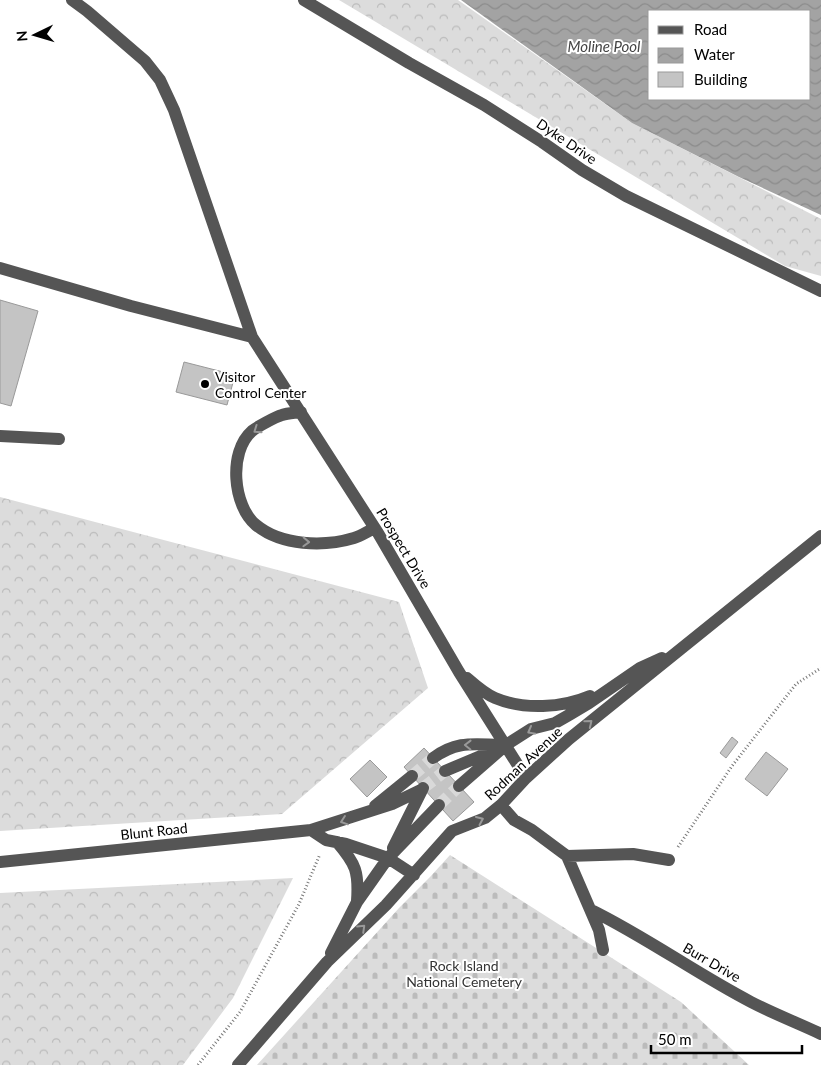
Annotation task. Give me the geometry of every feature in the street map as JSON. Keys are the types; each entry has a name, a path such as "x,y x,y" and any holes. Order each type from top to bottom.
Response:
{"street":[{"name":"Prospect Drive","path":"72,0 87,10 145,62 160,80 174,110 252,337 375,528 459,672 526,778"},
{"name":"Dyke Drive","path":"304,0 400,58 484,105 582,170 626,196 821,291"},
{"path":"0,268 131,306 252,337"},
{"path":"301,412 282,414 252,431 243,445 238,456 236,478 244,510 254,524 273,537 291,542 336,542 356,538 375,528"},
{"path":"0,436 59,439"},
{"name":"Rodman Avenue","path":"238,1065 327,962 386,905 452,831 485,818 569,739 821,536"},
{"name":"Rodman Avenue","path":"459,786 506,745 531,729 555,723 640,668 680,649"},
{"path":"459,672 494,698 515,704 534,706 556,705 581,700 611,688"},
{"path":"434,758 446,749 459,744 506,745"},
{"path":"445,771 506,745"},
{"name":"Blunt Road","path":"368,812 412,776"},
{"name":"Blunt Road","path":"0,862 311,830 392,804 422,789 388,858"},
{"name":"Rodman Avenue","path":"327,962 357,902 388,858 439,805"},
{"path":"501,805 514,820 532,830 567,856 599,930 603,950"},
{"path":"311,830 331,841 351,858 357,873 357,902"},
{"path":"331,841 388,858 414,874"},
{"path":"567,856 633,854 669,860"},
{"name":"Burr Drive","path":"591,910 631,931 687,966 752,1002 821,1034"}],"path":[{"path":"669,860 744,751 796,684 821,668"},
{"path":"198,1065 240,1012 331,841"}],"green space":[{"path":"339,0 458,0 632,123 821,219 821,276 785,266"},
{"path":"0,497 399,602 428,688 282,814 0,831"},
{"name":"Rock Island National Cemetery","path":"450,855 681,1002 749,1065 257,1065 399,908"},
{"path":"293,878 233,998 183,1065 0,1065 0,893"}],"water":[{"name":"Moline Pool","path":"461,0 821,0 821,215 739,177 632,123"}],"building":[{"path":"0,300 38,311 11,406 0,403"},
{"name":"Visitor Control Center","path":"184,362 235,375 227,405 176,392"},
{"path":"732,737 738,742 726,758 720,753"},
{"path":"424,748 474,802 453,821 404,767"},
{"path":"766,752 788,769 767,796 745,779"},
{"path":"370,760 387,777 367,797 350,779"}],"tunnel":[{"path":"412,776 433,758"},
{"path":"423,788 445,771"},
{"path":"439,805 459,786"}],"place":[{"name":"Visitor Control Center","path":"205,384"}]}
